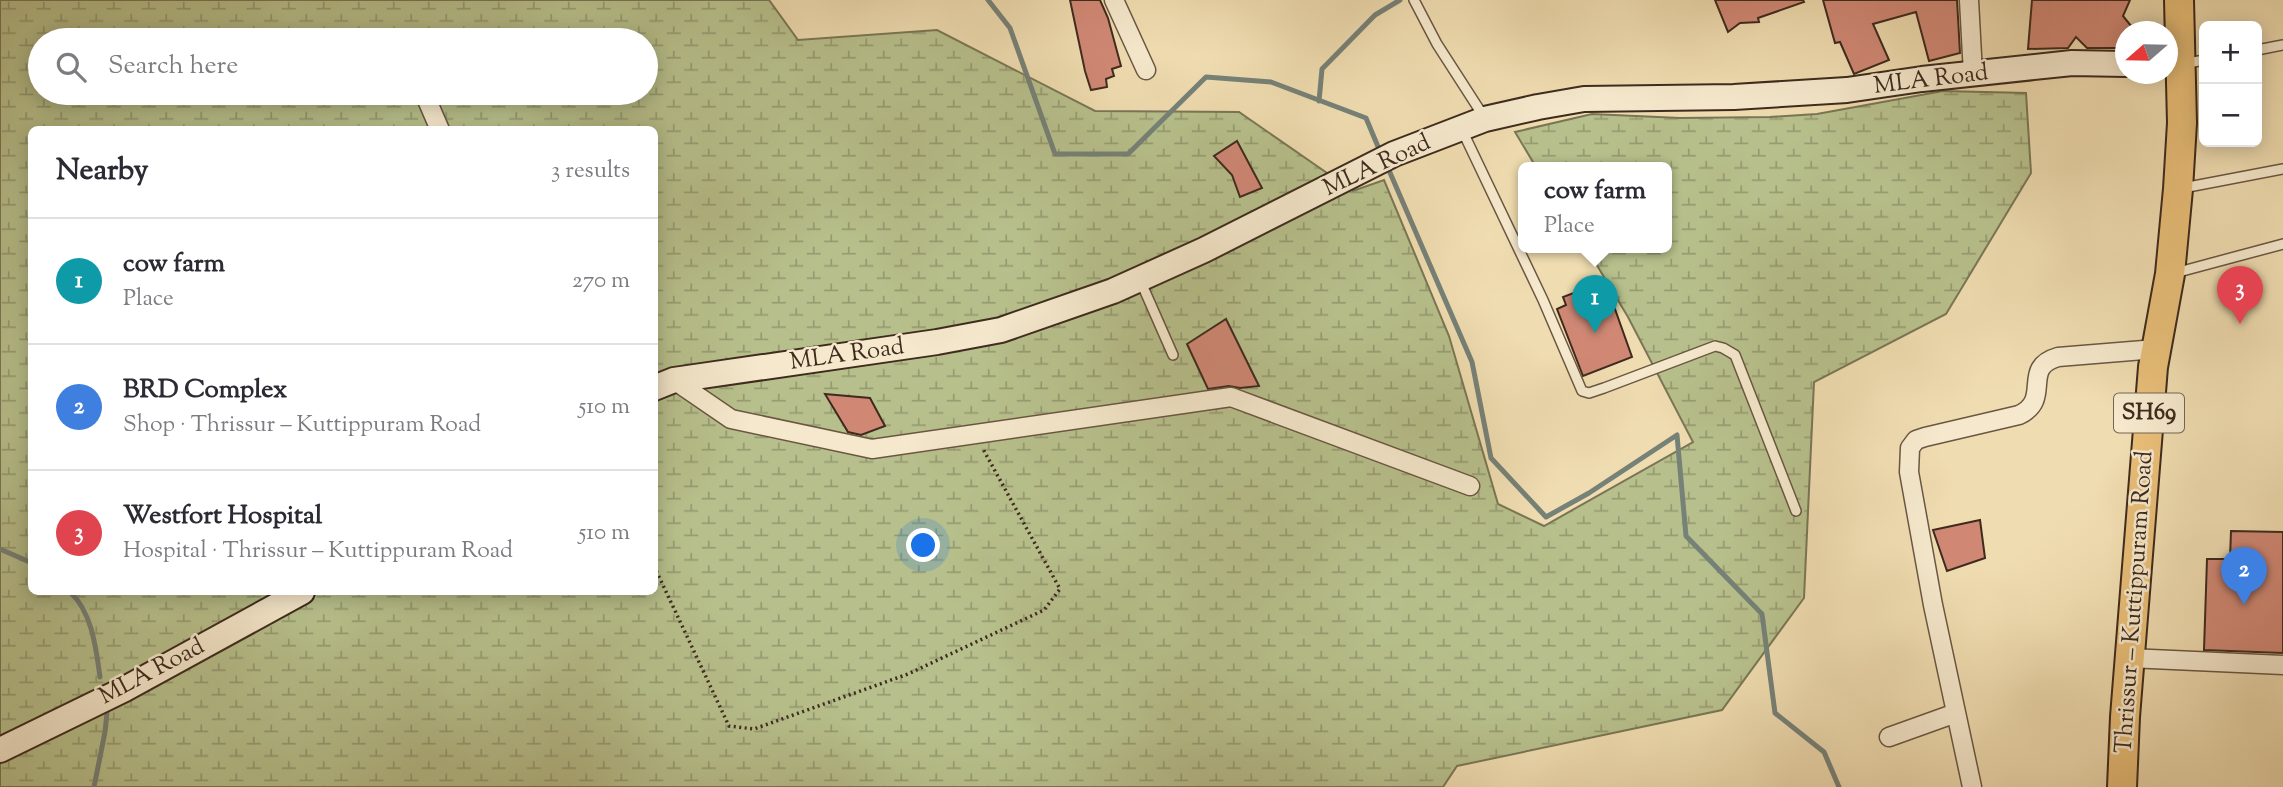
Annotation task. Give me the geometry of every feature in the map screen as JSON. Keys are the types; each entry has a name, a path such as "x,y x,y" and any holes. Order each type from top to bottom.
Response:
{"main road":[{"name":"Thrissur – Kuttippuram Road","path":"2122,787 2142,489 2156,349 2170,274 2178,190 2184,63 2179,0"}],"street":[{"path":"1114,0 1146,69"},
{"path":"1969,0 1973,74"},
{"name":"MLA Road","path":"664,384 1001,330 1113,291 1203,250 1394,154 1485,119 1584,99 1734,97 1824,92 2072,64 2115,64"},
{"path":"429,105 438,126"},
{"path":"1972,787 1909,472 1910,448 1916,440 1925,437 2028,411 2034,402 2038,371 2041,364 2048,359 2156,349"},
{"path":"664,384 730,419 872,449 1231,397 1471,486"},
{"name":"MLA Road","path":"0,750 123,690 297,595"},
{"path":"2129,658 2283,665"},
{"path":"1889,737 1956,713"}],"lane":[{"path":"1413,0 1437,44 1485,119"},
{"path":"2262,49 2283,45"},
{"path":"1461,128 1518,248"},
{"path":"2178,190 2283,169"},
{"path":"2170,274 2283,244"},
{"path":"1521,253 1582,391 1589,393 1604,388 1714,346 1735,355 1796,511"},
{"path":"1139,279 1173,355"}],"path":[{"path":"658,575 729,726 754,729 908,674 1044,610 1060,589 975,434"}],"green space":[{"path":"0,0 769,0 798,40 937,30 1095,111 1239,112 1353,191 1384,180 1449,336 1498,504 1544,526 1693,442 1628,317 1590,253 1672,253 1672,162 1533,162 1515,132 1592,114 1680,118 1770,117 1817,114 1943,91 2026,93 2031,173 1946,314 1814,382 1804,598 1722,710 1457,766 1443,787 0,787"}],"building":[{"path":"1070,0 1100,0 1108,18 1121,66 1112,69 1114,76 1106,79 1107,87 1091,90"},
{"path":"1715,0 1804,2 1758,18 1759,22 1740,23 1728,32"},
{"path":"1823,0 1957,0 1960,53 1929,61 1916,12 1873,24 1889,60 1854,74 1840,42 1835,43"},
{"path":"2032,0 2130,0 2123,16 2127,21 2115,21 2115,48 2087,48 2076,37 2068,48 2028,49"},
{"path":"1237,141 1262,188 1240,197 1232,175 1214,156"},
{"path":"1605,281 1632,357 1583,376 1557,309 1566,305 1563,297"},
{"path":"1226,319 1259,386 1208,389 1187,344"},
{"path":"825,394 870,398 885,426 861,435 848,432"},
{"path":"1980,520 1985,558 1947,571 1933,530"},
{"path":"2231,531 2283,532 2283,653 2204,650 2207,559 2230,559"}],"waterway":[{"path":"988,0 1010,28 1055,154 1128,154 1206,77 1271,82 1366,118 1379,149"},
{"path":"1319,101 1322,69 1375,15 1400,0"},
{"path":"1388,168 1472,362 1491,458 1546,517 1589,493 1677,435 1686,536 1762,614 1775,713 1824,752 1839,787"},
{"path":"0,549 28,561"},
{"path":"73,595 88,620 95,643 100,677"},
{"path":"94,787 107,713"}],"place":[{"name":"Westfort Hospital","path":"2240,324"},
{"name":"cow farm","path":"1595,333"},
{"name":"BRD Complex","path":"2244,605"}]}
